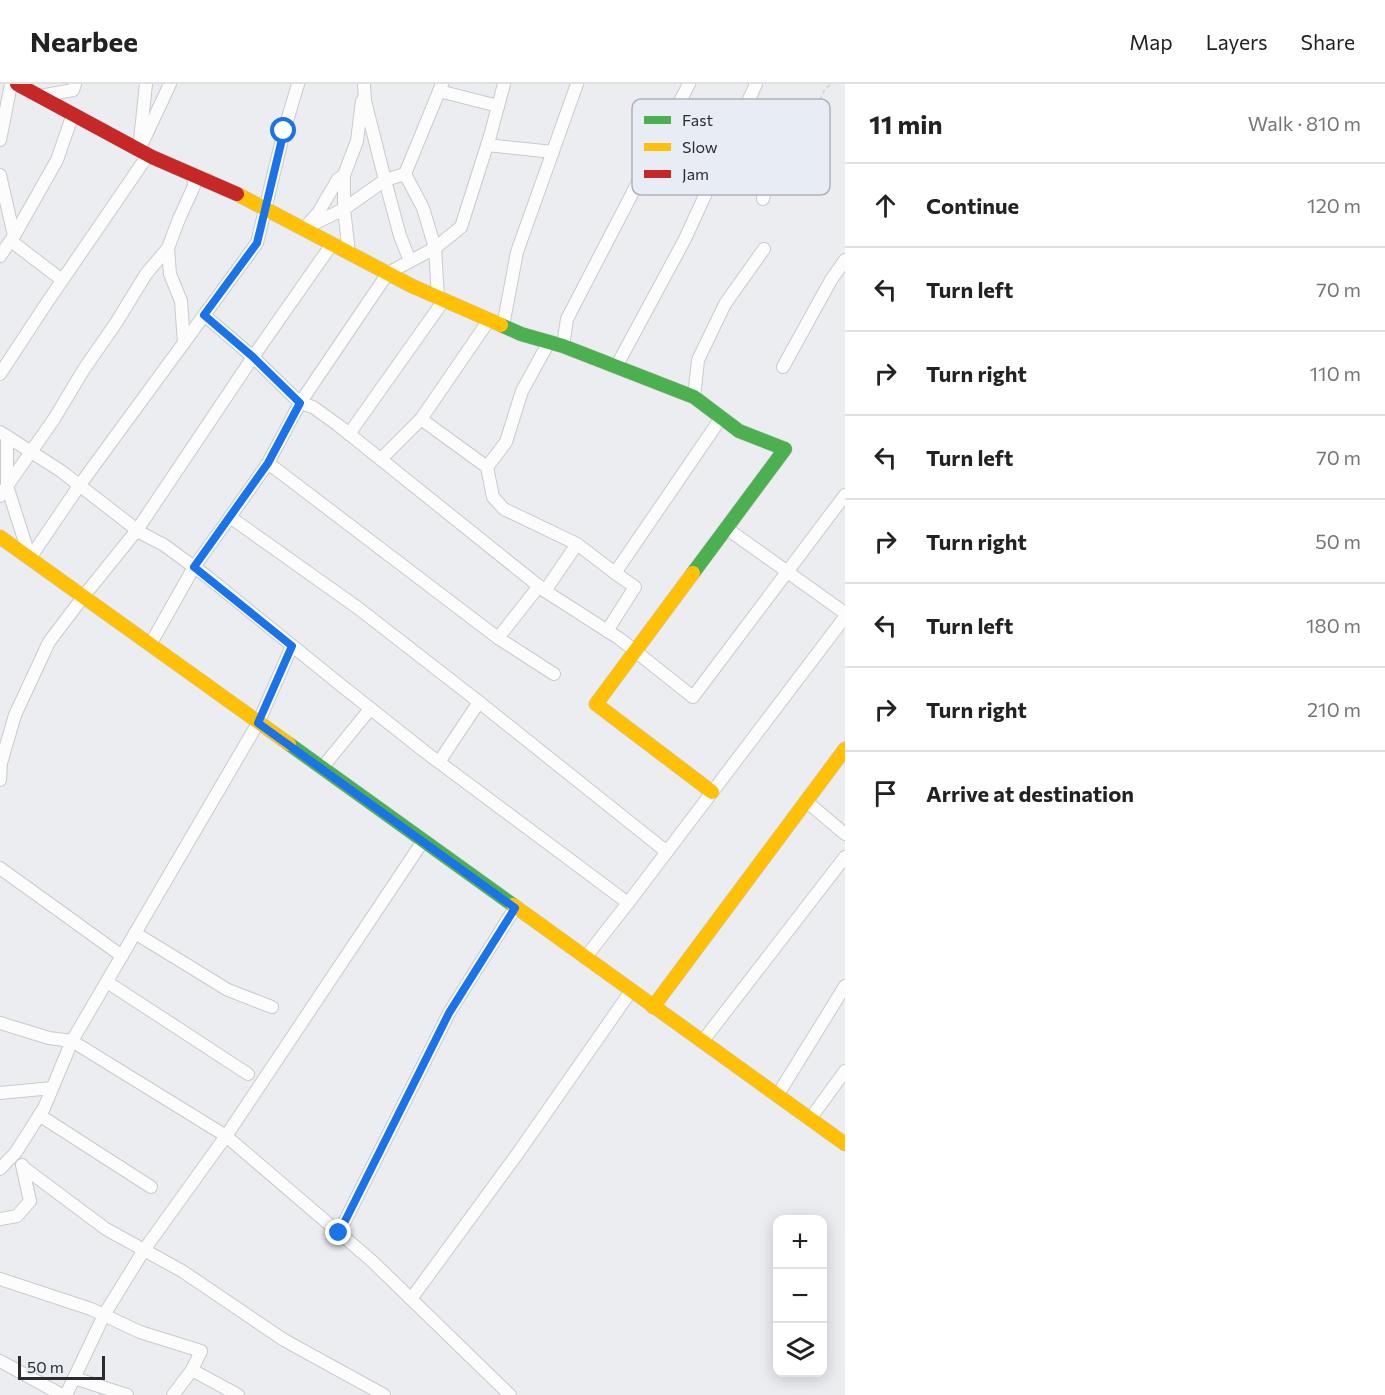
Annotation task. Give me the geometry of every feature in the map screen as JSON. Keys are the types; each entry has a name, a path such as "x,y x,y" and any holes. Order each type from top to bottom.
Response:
{"street":[{"path":"0,140 11,84"},
{"path":"17,84 143,152 230,190 441,299 521,334 563,346 693,397 739,431 785,449 596,704 712,792"},
{"path":"40,96 72,90 75,84"},
{"path":"143,152 146,84"},
{"path":"0,374 143,152 170,84"},
{"path":"150,645 194,567 268,463 300,403 388,273 435,248 461,227 504,84"},
{"path":"502,326 517,252 577,84"},
{"path":"681,99 689,84"},
{"path":"749,99 756,84"},
{"path":"30,558 79,486 257,243 294,85"},
{"path":"349,253 344,209 344,174 357,141 364,85"},
{"path":"364,85 365,101 385,180 400,236 410,261"},
{"path":"349,434 441,299 435,248 423,208 405,174 440,87 498,106"},
{"path":"0,256 57,160 73,114"},
{"path":"487,145 553,152"},
{"path":"303,229 318,213 338,179 344,174"},
{"path":"303,229 344,209 385,180 405,174"},
{"path":"0,175 12,238 62,280"},
{"path":"3,491 32,451 146,274 168,248 194,186 193,175"},
{"path":"563,346 567,319 632,194"},
{"path":"616,367 685,239 705,195"},
{"path":"763,199 764,195"},
{"path":"0,780 1,764 15,716 49,642 137,530 332,244"},
{"path":"168,248 170,274 182,301 184,342"},
{"path":"693,397 698,360 725,304 764,249"},
{"path":"783,367 831,280 845,260"},
{"path":"204,315 253,357 300,403 314,407 542,589 607,631 693,697 845,495"},
{"path":"381,459 421,419 489,320"},
{"path":"549,342 522,391 506,441 488,467 493,496 504,509 577,544 634,587 607,631"},
{"path":"615,573 721,418"},
{"path":"421,419 488,467"},
{"path":"3,434 32,451 137,530 164,545 194,567 370,709 628,903"},
{"path":"3,434 3,491 30,558"},
{"path":"268,463 498,638 554,674"},
{"path":"230,517 358,608 667,852"},
{"path":"585,958 845,615 726,528"},
{"path":"0,537 845,1144"},
{"path":"498,638 542,589 577,544"},
{"path":"0,1169 19,1148 39,1115 72,1041 258,723 292,646"},
{"path":"439,762 479,702"},
{"path":"322,768 370,709"},
{"path":"653,1007 845,749"},
{"path":"806,801 845,834"},
{"path":"0,1361 64,1395 104,1315 144,1250 226,1136 423,841"},
{"path":"702,1042 845,857"},
{"path":"0,868 122,956"},
{"path":"339,1233 449,1013 515,908"},
{"path":"135,933 228,990 272,1006"},
{"path":"107,982 248,1074"},
{"path":"777,1096 845,986"},
{"path":"411,1299 518,1153 631,991"},
{"path":"0,1023 49,1038 72,1041 226,1136 372,1261 510,1395"},
{"path":"810,1119 845,1071"},
{"path":"0,1093 52,1088"},
{"path":"39,1115 151,1187"},
{"path":"0,1219 17,1216 30,1201 19,1148"},
{"path":"23,1167 106,1229 182,1271 284,1340 384,1395"},
{"path":"0,1279 91,1309 140,1332 201,1351 192,1370 173,1395"},
{"path":"192,1370 238,1395"},
{"path":"74,1378 127,1395"}],"path":[{"path":"820,99 825,89 831,84"}],"traffic: fast":[{"path":"501,325 521,334 563,346 694,397 739,431 785,449 693,573"},
{"path":"289,744 513,905"}],"traffic: slow":[{"path":"237,194 412,286 501,325"},
{"path":"0,537 289,744"},
{"path":"693,573 596,704 712,792"},
{"path":"653,1007 845,749"},
{"path":"513,905 845,1144"}],"traffic: jam":[{"path":"17,84 152,157 237,194"}],"route":[{"path":"284,131 257,243 204,315 253,357 300,403 268,463 194,567 292,646 258,723 515,908 449,1013 339,1233"}]}
